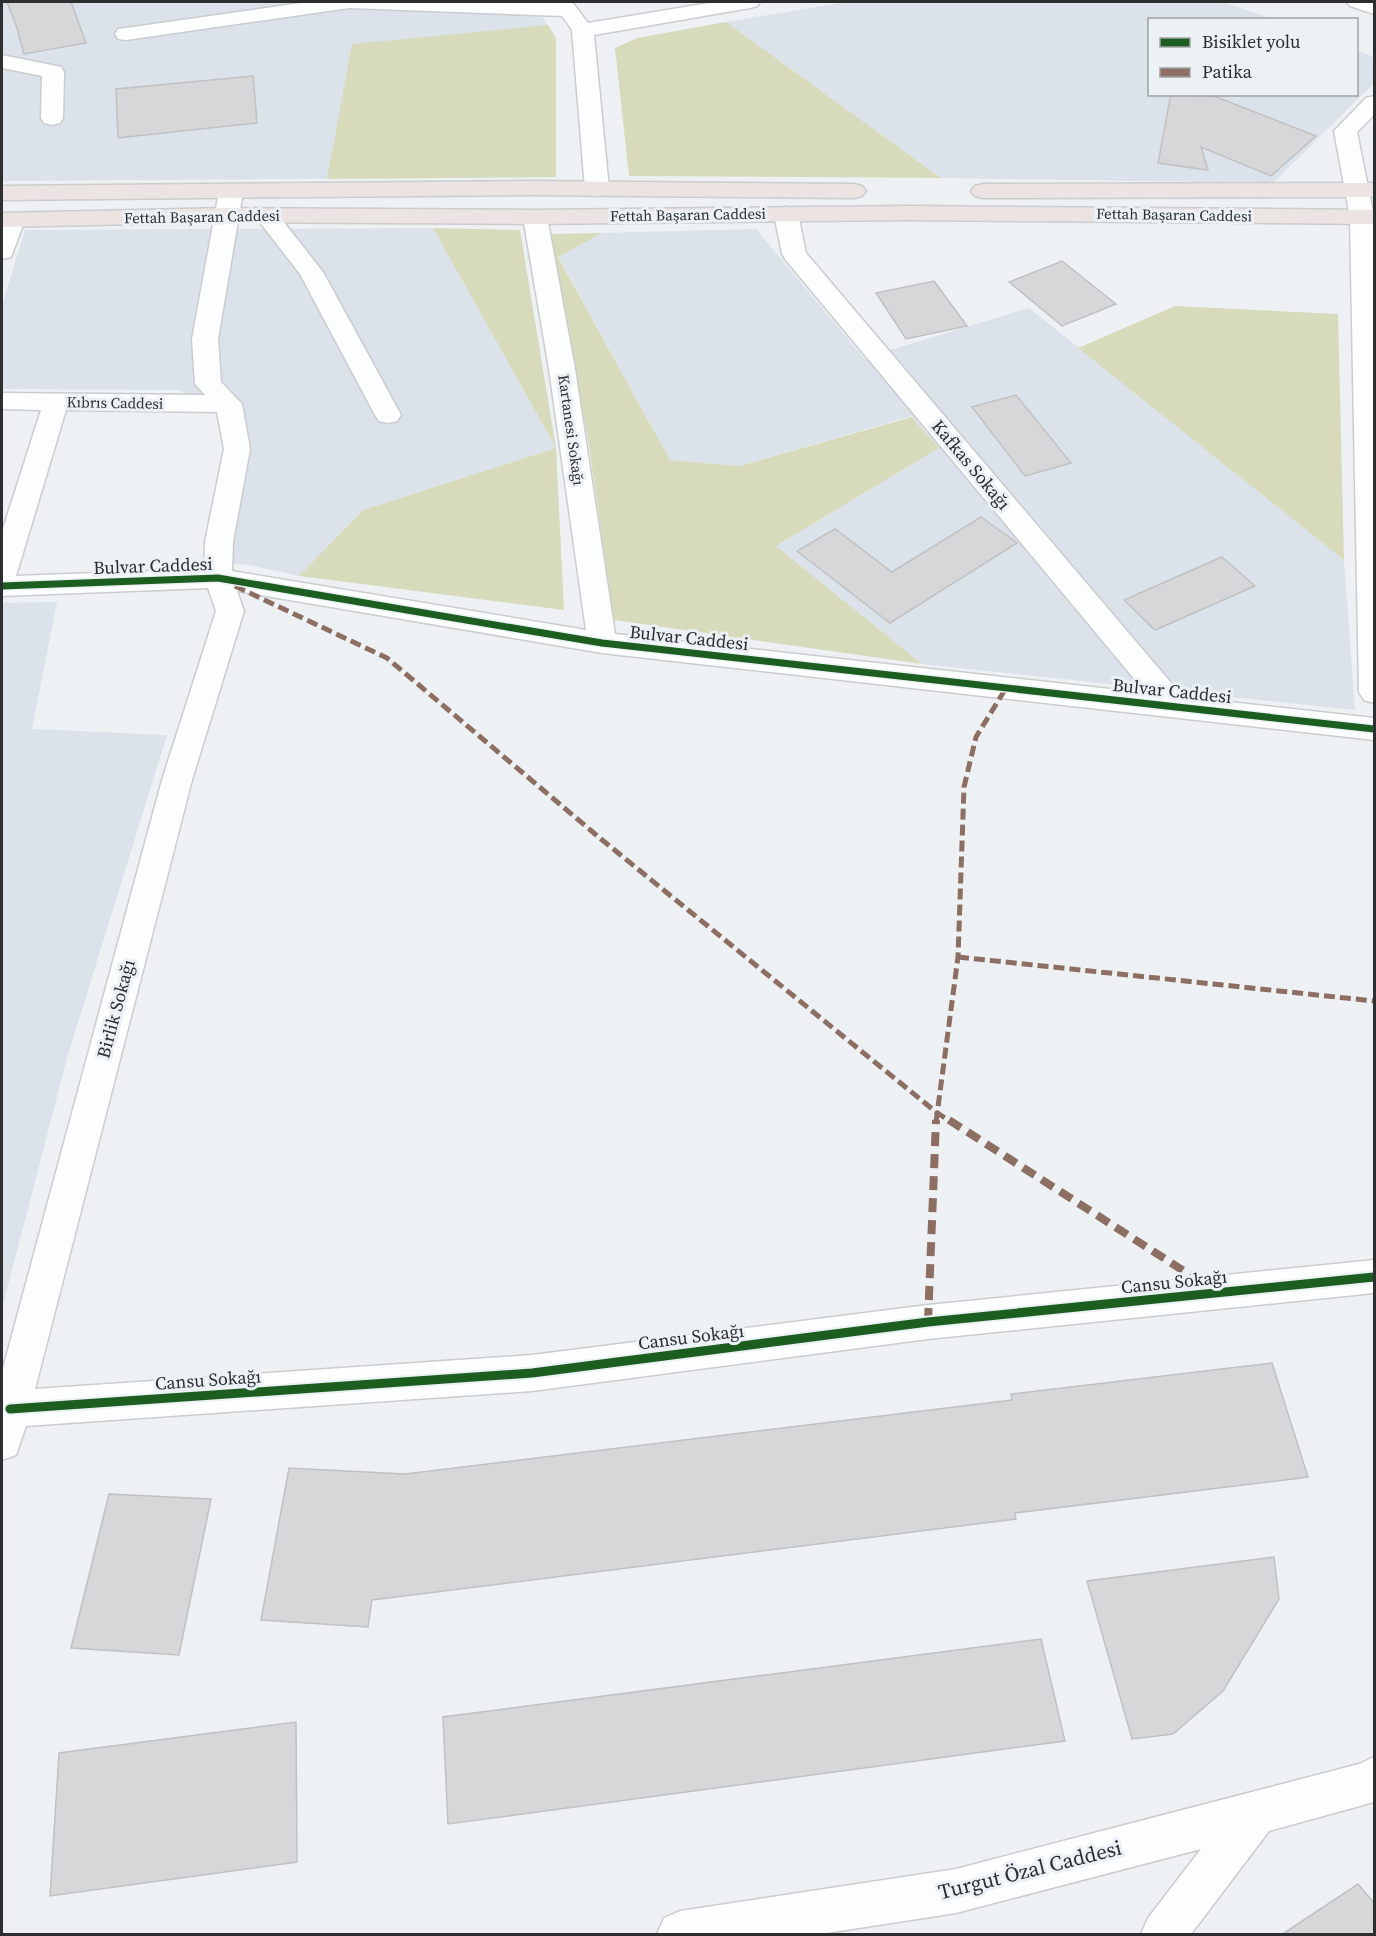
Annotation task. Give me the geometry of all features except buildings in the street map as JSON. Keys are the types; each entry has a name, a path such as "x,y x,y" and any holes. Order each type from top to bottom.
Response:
{"main road":[{"name":"Fettah Başaran Caddesi","path":"7,220 229,203 597,189 920,191"},
{"name":"Fettah Başaran Caddesi","path":"955,191 1365,190"},
{"name":"Fettah Başaran Caddesi","path":"2,193 229,203 267,216 535,217 786,214 1368,217"}],"street":[{"path":"126,34 349,2 565,6 583,30 597,189"},
{"path":"583,30 750,2"},
{"path":"1357,2 1374,8"},
{"path":"2,62 52,72 52,118"},
{"path":"1374,103 1345,131 1365,190 1368,217 1374,692"},
{"path":"218,578 219,542 237,449 230,404 208,384 205,339 229,203"},
{"name":"Kafkas Sokağı","path":"786,214 794,254 1175,707"},
{"path":"267,216 311,272 388,415"},
{"name":"Kartanesi Sokağı","path":"535,217 562,369 602,643"},
{"path":"2,252 7,220"},
{"name":"Kıbrıs Caddesi","path":"2,401 230,404"},
{"path":"2,575 56,402"},
{"name":"Bulvar Caddesi","path":"2,586 218,578 602,643 1374,729"},
{"name":"Birlik Sokağı","path":"6,1425 177,780 230,611 218,578"},
{"name":"Cansu Sokağı","path":"6,1425 532,1373 928,1322 1374,1277"},
{"name":"Turgut Özal Caddesi","path":"689,1934 956,1891 1368,1783 1374,1779"},
{"path":"1164,1935 1256,1812"}],"shaded area":[{"path":"2,2 533,2 556,38 556,177 2,181"},
{"path":"846,2 1223,2 1270,18 1148,18 1148,96 1358,96 1358,50 1374,57 1374,83 1273,183 941,178 726,22"},
{"path":"433,228 556,448 363,510 299,576 249,565 203,561 225,458 218,414 179,390 2,389 2,305 25,230"},
{"path":"756,229 864,358 1029,308 1344,560 1355,710 922,664 776,546 939,448 912,416 739,466 670,460 558,256 602,233"},
{"path":"57,602 32,729 167,735 67,1058 2,1309 2,603"}],"green space":[{"path":"726,22 941,178 629,176 615,48 637,38"},
{"path":"548,25 556,38 556,177 327,179 352,44"},
{"path":"433,228 520,230 556,448"},
{"path":"602,233 558,257 670,460 739,466 912,417 939,448 776,546 922,664 614,620 588,440 549,234"},
{"path":"1175,306 1338,314 1344,560 1078,348"},
{"path":"556,448 564,610 299,576 363,510"}],"marked path":[{"path":"235,586 387,658 601,839 936,1112 1218,1293"},
{"path":"928,1322 936,1112 958,957 964,787 976,737 1006,688"},
{"path":"958,957 1374,1001"}],"cycle path":[{"path":"2,586 218,578 602,643 1374,729"},
{"path":"10,1409 532,1373 928,1322 1374,1277"}]}
